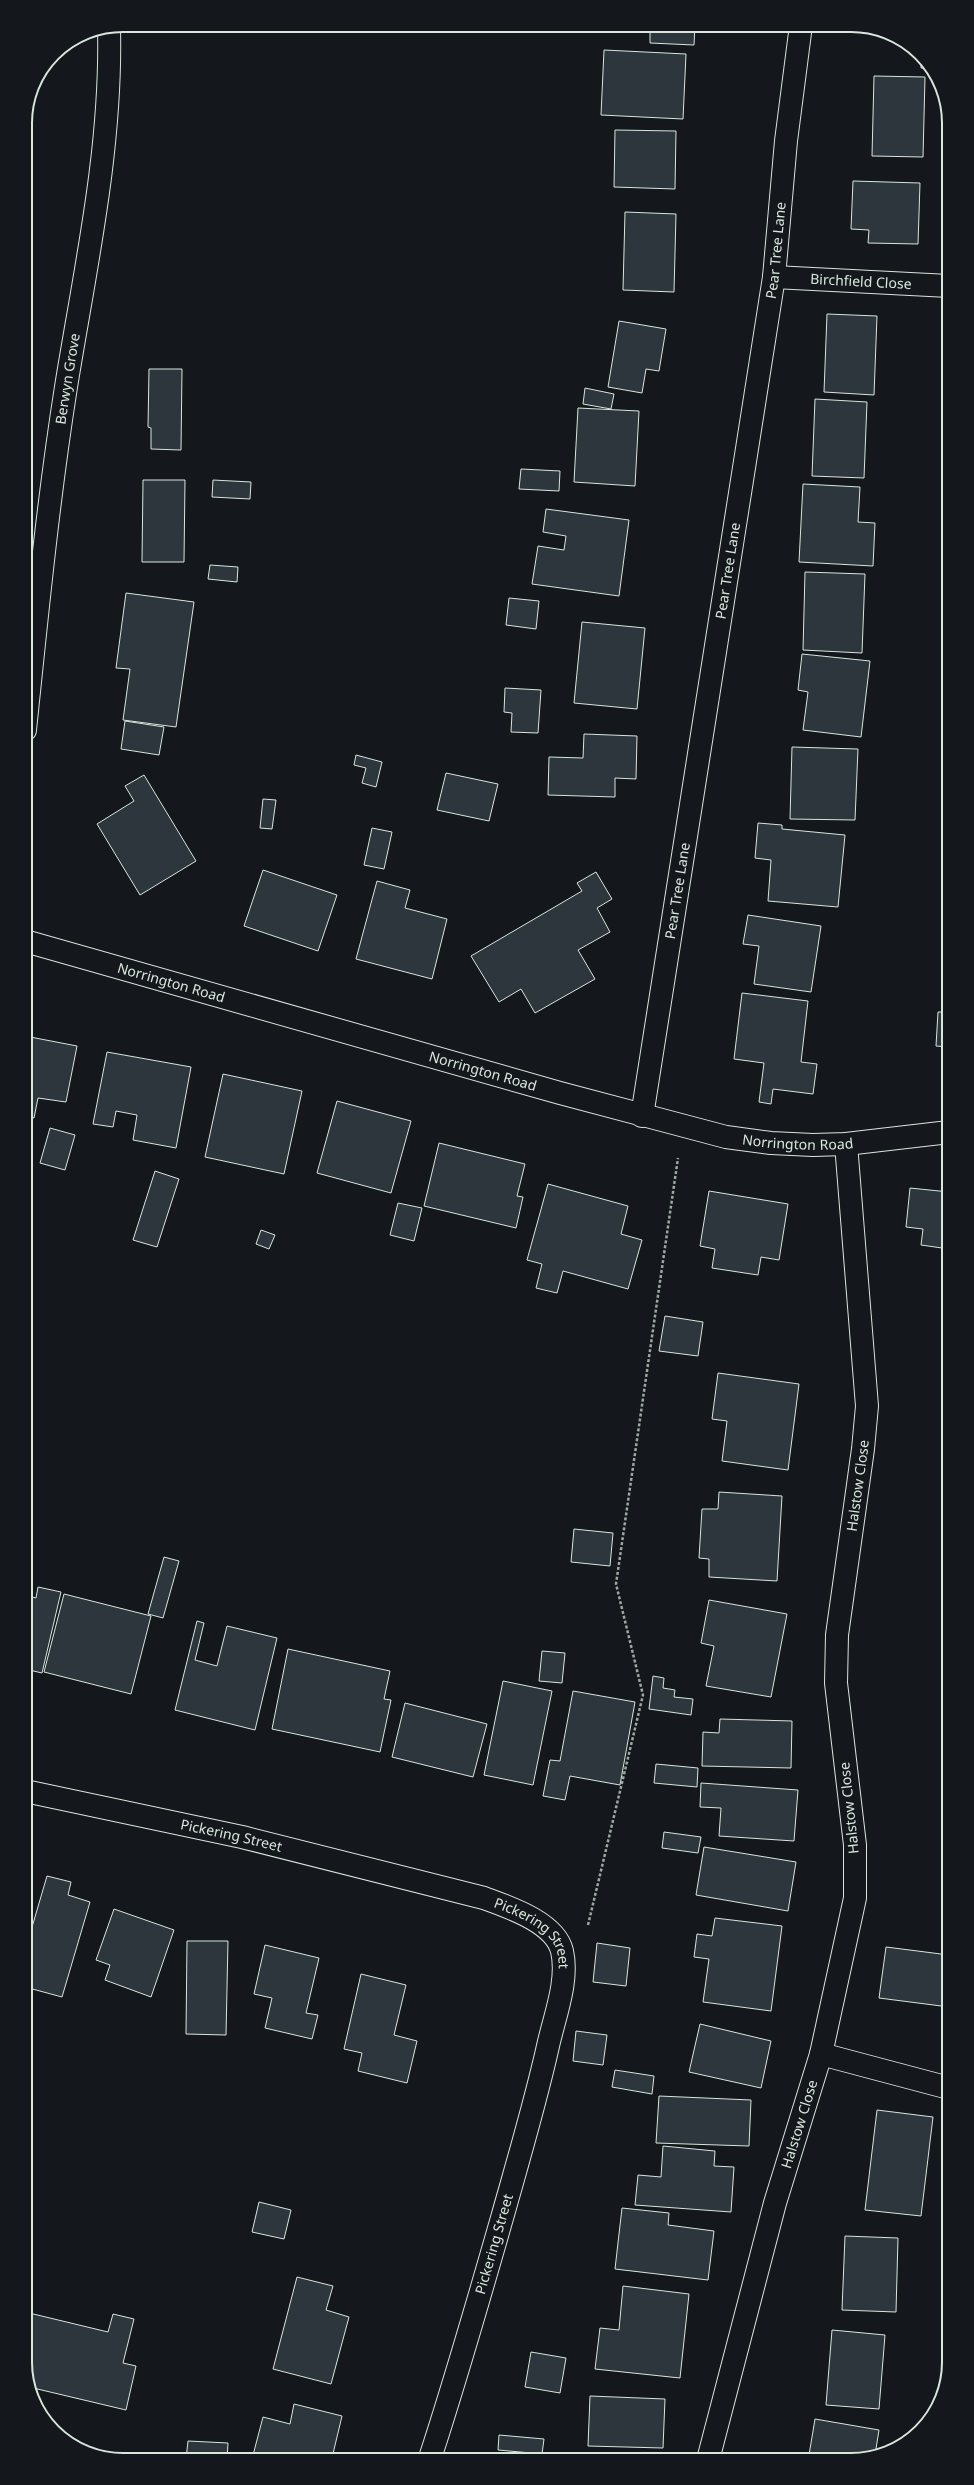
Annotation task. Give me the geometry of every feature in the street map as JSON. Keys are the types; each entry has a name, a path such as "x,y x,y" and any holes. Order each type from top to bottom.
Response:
{"street":[{"name":"Pear Tree Lane","path":"642,1116 774,277 786,141 800,32"},
{"name":"Berwyn Grove","path":"32,660 42,561 66,389 93,224 103,148 110,53 109,33"},
{"name":"Birchfield Close","path":"774,277 942,286"},
{"name":"Norrington Road","path":"32,943 642,1116 726,1137 771,1143 846,1144 942,1133"},
{"name":"Halstow Close","path":"710,2453 775,2203 820,2054 854,1898 854,1845 836,1683 837,1643 863,1449 867,1406 846,1144"},
{"name":"Pickering Street","path":"32,1792 242,1837 484,1898 523,1913 544,1928 562,1950 561,1986 538,2092 485,2278 432,2453"},
{"path":"820,2054 942,2086"}],"path":[{"path":"562,1950 583,1943 643,1695 616,1584 682,1126"}],"building":[{"path":"650,32 695,32 694,45 650,43"},
{"path":"604,50 686,54 683,119 601,115"},
{"path":"874,76 925,77 923,157 872,156"},
{"path":"615,130 676,131 675,189 614,187"},
{"path":"853,181 920,183 918,244 868,243 869,230 851,229"},
{"path":"625,212 676,214 674,292 623,290"},
{"path":"827,314 877,316 874,395 824,392"},
{"path":"619,321 666,329 659,371 646,369 642,393 608,387"},
{"path":"149,369 182,369 181,450 151,449 151,428 148,427"},
{"path":"585,388 614,394 611,409 583,404"},
{"path":"815,399 867,402 864,478 812,476"},
{"path":"578,408 639,411 635,486 574,482"},
{"path":"521,469 560,471 559,491 519,489"},
{"path":"143,480 185,480 184,562 142,562"},
{"path":"213,480 251,482 250,499 212,497"},
{"path":"803,484 860,487 858,522 875,523 873,566 799,562"},
{"path":"546,509 629,520 619,596 532,584 538,546 564,550 566,536 543,532"},
{"path":"210,565 238,567 237,582 208,579"},
{"path":"805,572 865,574 862,653 803,650"},
{"path":"126,593 194,602 176,727 123,720 130,669 116,668"},
{"path":"509,598 539,601 536,629 506,625"},
{"path":"582,622 645,628 637,709 574,703"},
{"path":"802,654 870,661 861,737 803,730 808,692 798,690"},
{"path":"505,688 541,690 538,733 511,732 512,713 504,712"},
{"path":"125,721 164,727 159,755 121,749"},
{"path":"584,734 637,736 636,779 615,778 615,797 548,795 549,757 583,758"},
{"path":"792,747 858,749 855,820 790,819"},
{"path":"356,755 382,762 376,787 362,783 366,768 354,765"},
{"path":"446,773 498,784 489,821 437,810"},
{"path":"144,775 196,861 140,895 97,824 134,801 125,786"},
{"path":"263,799 276,800 272,829 260,828"},
{"path":"758,823 782,825 782,829 845,835 838,907 768,901 771,860 755,858"},
{"path":"372,828 392,832 384,869 364,865"},
{"path":"263,870 337,895 318,951 244,926"},
{"path":"596,872 612,899 597,908 610,932 578,950 595,979 535,1013 521,989 499,1002 471,956 582,891 577,883"},
{"path":"377,881 410,890 405,908 447,919 432,979 356,959"},
{"path":"748,915 821,926 811,992 754,984 759,946 743,944"},
{"path":"742,993 808,1001 801,1062 817,1064 813,1094 773,1089 771,1104 759,1102 764,1063 734,1059"},
{"path":"938,1012 942,1012 942,1046 936,1046"},
{"path":"32,1037 77,1046 66,1102 38,1098 34,1118 32,1118"},
{"path":"107,1052 191,1067 176,1148 133,1140 137,1115 116,1111 113,1127 93,1124"},
{"path":"223,1074 302,1091 284,1174 205,1157"},
{"path":"337,1101 411,1121 391,1193 317,1173"},
{"path":"50,1128 75,1135 65,1170 40,1163"},
{"path":"439,1143 525,1164 517,1196 523,1197 516,1228 424,1206"},
{"path":"155,1171 179,1179 157,1247 133,1240"},
{"path":"548,1184 628,1206 621,1234 642,1240 628,1289 563,1271 557,1293 536,1288 542,1264 527,1260"},
{"path":"910,1188 942,1191 942,1248 921,1245 923,1229 906,1227"},
{"path":"709,1191 788,1204 779,1260 761,1257 758,1275 712,1268 715,1249 700,1246"},
{"path":"398,1203 422,1208 414,1241 390,1235"},
{"path":"261,1230 275,1235 269,1249 256,1244"},
{"path":"665,1316 703,1322 698,1356 659,1351"},
{"path":"718,1373 799,1384 788,1470 722,1461 727,1421 712,1419"},
{"path":"719,1492 782,1496 777,1581 709,1577 709,1559 699,1558 702,1509 718,1509"},
{"path":"574,1529 613,1533 610,1566 571,1562"},
{"path":"164,1557 179,1561 163,1618 148,1614"},
{"path":"38,1587 61,1592 42,1673 32,1671 32,1597 36,1598"},
{"path":"64,1594 151,1616 131,1694 44,1672"},
{"path":"709,1600 787,1614 771,1697 706,1686 714,1646 701,1643"},
{"path":"197,1621 204,1623 195,1660 217,1666 227,1626 277,1638 255,1730 175,1710"},
{"path":"288,1649 390,1671 384,1699 391,1700 380,1752 272,1729"},
{"path":"542,1651 565,1653 562,1683 539,1681"},
{"path":"653,1676 664,1678 663,1688 675,1690 674,1697 693,1699 691,1715 649,1709"},
{"path":"503,1681 552,1691 533,1785 484,1775"},
{"path":"573,1691 635,1702 620,1785 570,1776 565,1800 543,1796 550,1760 560,1761"},
{"path":"405,1703 487,1724 473,1777 392,1757"},
{"path":"720,1719 792,1721 791,1768 702,1766 703,1732 719,1733"},
{"path":"656,1764 698,1768 697,1787 654,1783"},
{"path":"701,1783 798,1790 794,1841 719,1836 721,1808 700,1807"},
{"path":"664,1832 701,1837 698,1853 662,1848"},
{"path":"704,1847 796,1862 788,1911 696,1895"},
{"path":"47,1876 71,1882 68,1895 90,1902 62,1997 32,1989 32,1927"},
{"path":"114,1909 174,1930 151,1997 105,1980 110,1965 96,1960"},
{"path":"715,1918 782,1926 771,2011 703,2002 709,1959 694,1957 697,1934 712,1936"},
{"path":"187,1941 228,1941 226,2035 186,2034"},
{"path":"597,1943 630,1948 626,1986 593,1982"},
{"path":"265,1945 319,1958 306,2013 318,2015 312,2039 265,2028 272,1998 254,1994"},
{"path":"886,1947 942,1954 942,2006 879,1998"},
{"path":"361,1974 406,1985 394,2035 417,2041 407,2083 358,2071 362,2053 344,2049"},
{"path":"700,2024 771,2041 761,2088 689,2072"},
{"path":"576,2031 607,2035 603,2065 573,2061"},
{"path":"615,2070 654,2076 652,2094 612,2087"},
{"path":"659,2096 751,2100 749,2146 656,2143"},
{"path":"877,2110 933,2117 921,2216 865,2210"},
{"path":"663,2146 715,2151 714,2166 734,2167 731,2212 635,2205 638,2175 661,2177"},
{"path":"259,2202 291,2210 284,2239 252,2232"},
{"path":"622,2208 669,2213 668,2225 714,2231 708,2280 615,2269"},
{"path":"845,2236 898,2238 896,2312 842,2310"},
{"path":"297,2277 333,2286 326,2310 349,2317 331,2384 273,2369"},
{"path":"623,2286 689,2294 680,2378 595,2369 600,2328 619,2330"},
{"path":"32,2314 108,2332 113,2314 134,2319 123,2363 136,2366 126,2410 36,2389 32,2362"},
{"path":"832,2330 885,2335 879,2409 826,2405"},
{"path":"531,2352 566,2358 560,2393 525,2387"},
{"path":"590,2396 665,2399 663,2448 588,2446"},
{"path":"294,2404 342,2416 333,2453 254,2453 263,2417 290,2424"},
{"path":"815,2419 879,2430 875,2450 851,2453 809,2453"},
{"path":"499,2435 544,2439 542,2453 498,2450"},
{"path":"188,2441 228,2443 227,2453 187,2453"}]}
